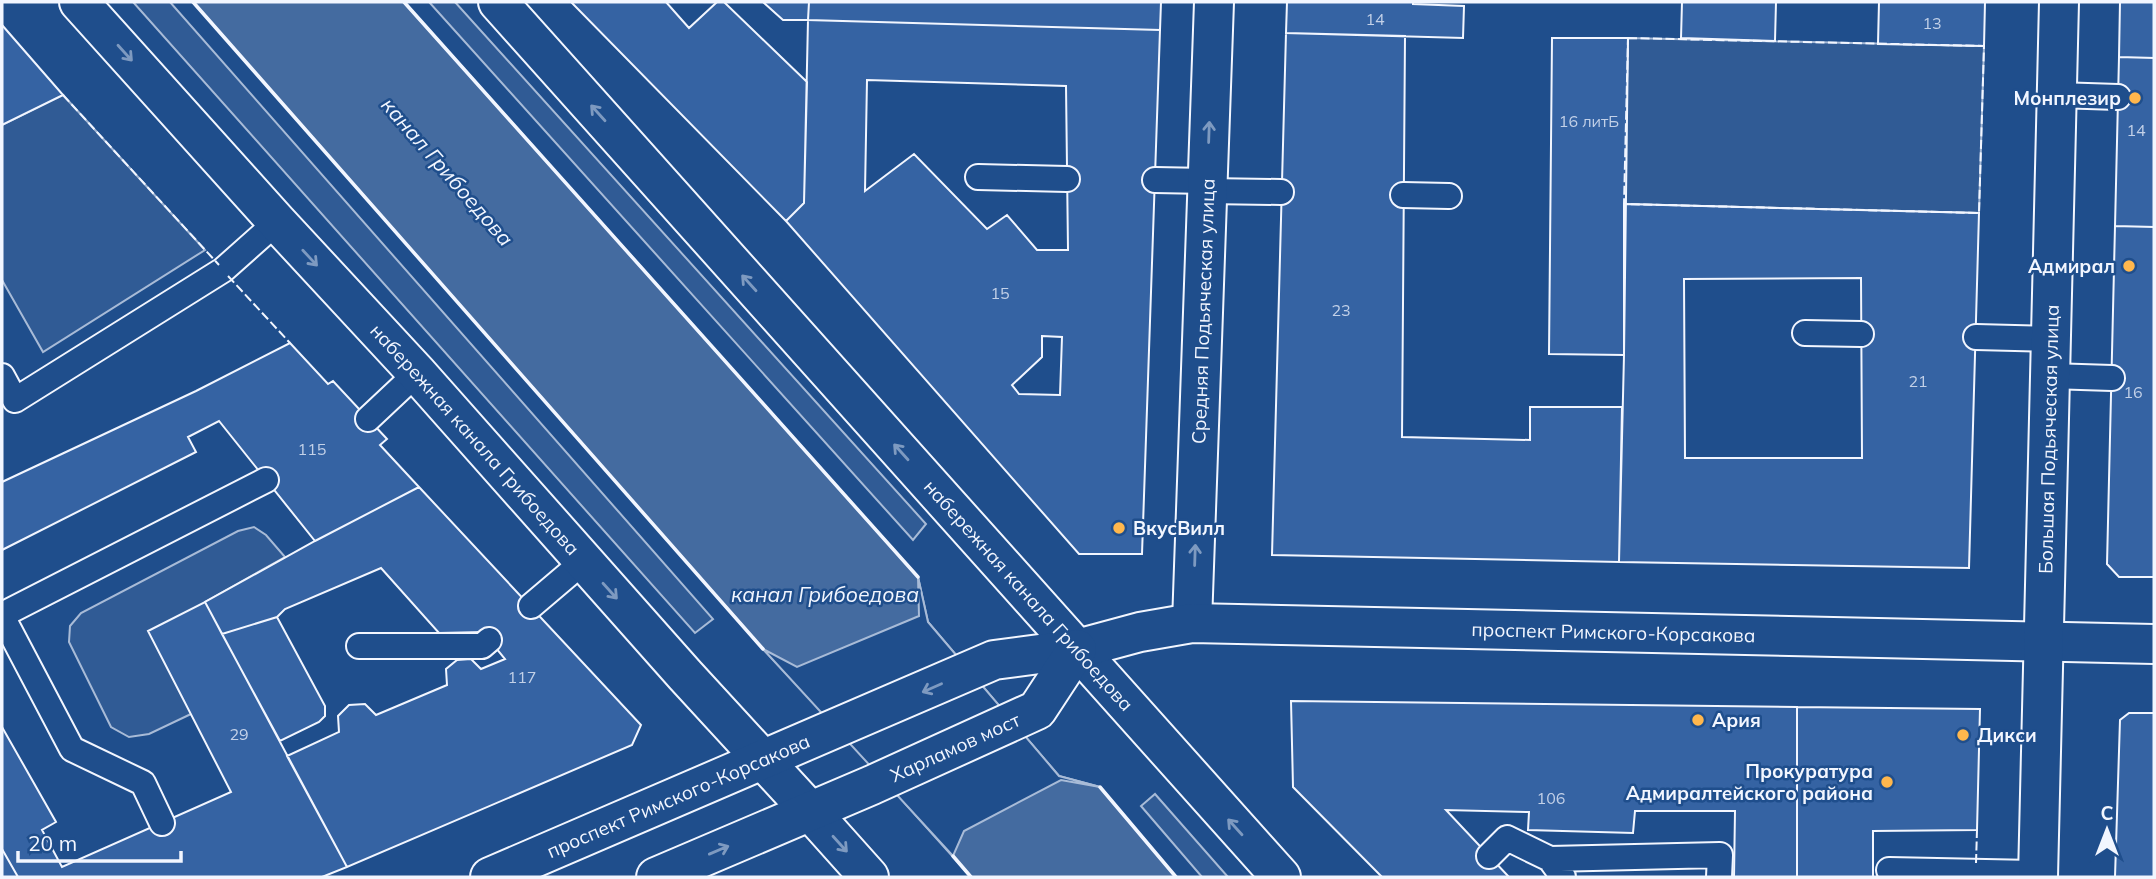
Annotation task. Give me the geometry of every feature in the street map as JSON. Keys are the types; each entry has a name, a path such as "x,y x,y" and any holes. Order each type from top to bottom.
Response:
{"street":[{"name":"набережная канала Грибоедова","path":"79,2 417,373 869,877"},
{"name":"набережная канала Грибоедова","path":"498,2 1281,877"},
{"name":"Средняя Подьяческая улица","path":"1192,623 1214,2"},
{"name":"Большая Подьяческая улица","path":"2038,875 2059,2"},
{"name":"проспект Римского-Корсакова","path":"490,877 994,660 1077,649 1140,632 1192,623 2154,645"},
{"name":"Харламов мост","path":"810,811 1037,710 1077,649"},
{"path":"656,877 810,811"}],"lane":[{"path":"2057,96 2118,97"},
{"path":"978,177 1068,179"},
{"path":"1155,180 1282,192"},
{"path":"1403,195 1449,196"},
{"path":"2,376 15,400 223,270 277,222"},
{"path":"1805,333 1861,334"},
{"path":"1976,337 2112,378"},
{"path":"368,419 417,373"},
{"path":"162,823 143,783 72,749 2,616 266,480"},
{"path":"531,606 583,561"},
{"path":"359,646 482,646 489,640"},
{"path":"1489,856 1507,838 1557,868 1720,855 1719,877"},
{"path":"1889,870 2038,875"}],"shaded area":[{"path":"133,2 170,2 713,619 695,633"},
{"path":"429,2 455,2 926,524 913,540"},
{"path":"1628,38 1984,46 1979,213 1624,204"},
{"path":"63,95 205,250 43,352 2,280 2,125"},
{"path":"254,527 266,535 285,557 205,602 191,714 149,734 129,737 111,727 69,642 70,626 81,613 238,531"},
{"path":"1155,794 1228,877 1202,877 1141,806"}],"water":[{"name":"канал Грибоедова","path":"193,2 404,2 918,577 928,622 1059,776 1100,787 1176,877 971,877 763,649"}],"pier":[{"path":"918,577 928,622 1059,776 1100,787 1061,780 964,831 953,856 763,649 797,667 919,616"}],"building":[{"path":"571,2 666,2 689,28 717,2 724,2 807,82 804,203 786,221"},
{"path":"763,2 809,2 808,20 783,20"},
{"path":"809,2 1161,2 1160,30 808,20"},
{"path":"1287,2 1413,2 1464,6 1463,38 1286,33"},
{"path":"1682,2 1776,2 1775,41 1681,38"},
{"path":"1879,2 1985,2 1984,46 1878,44"},
{"path":"2120,2 2154,2 2154,58 2119,57"},
{"path":"808,20 1160,30 1142,554 1079,554 786,221 804,203","holes":["867,80 1066,86 1068,250 1037,250 1007,215 987,229 914,154 865,191","1042,336 1062,337 1060,395 1019,394 1012,385 1042,357"]},
{"path":"2,25 63,95 2,125"},
{"path":"1286,33 1405,36 1402,437 1530,440 1530,407 1622,407 1619,562 1272,555"},
{"path":"1552,38 1628,38 1624,355 1549,354"},
{"path":"2119,57 2154,58 2154,227 2115,226"},
{"path":"1624,204 1979,213 1969,568 1619,562 1624,355","holes":["1861,278 1862,458 1685,458 1684,279"]},
{"path":"2115,226 2154,227 2154,577 2119,577 2107,564"},
{"path":"290,343 328,384 333,381 387,439 380,445 419,487 315,541 219,421 188,437 196,452 2,550 2,482 196,391"},
{"path":"419,487 641,725 632,745 347,867 287,756 339,732 338,716 349,705 365,704 376,715 447,685 446,669 457,660 471,659 481,669 505,659 483,632 439,633 381,568 285,609 277,617 222,634 205,602"},
{"path":"205,602 347,867 322,877 18,877 2,849 2,727 56,822 42,830 62,867 231,792 148,631"},
{"path":"277,617 325,706 325,716 319,722 280,741 222,634"},
{"path":"1291,701 1797,707 1797,877 1734,877 1735,811 1635,811 1633,833 1528,830 1529,812 1446,810 1509,877 1382,877 1293,787"},
{"name":"Прокуратура Адмиралтейского района","path":"1797,707 1980,709 1977,830 1873,831 1873,877 1797,877"},
{"path":"2129,713 2154,713 2154,877 2115,877 2120,720"},
{"path":"2,849 18,877 2,877"}],"fence":[{"path":"1628,38 1984,46 1979,213 1624,204 1628,38"},
{"path":"63,95 219,265"},
{"path":"228,276 290,343"},
{"path":"1976,863 1977,830"}],"wall":[{"path":"193,2 763,649"},
{"path":"404,2 918,577"},
{"path":"1100,787 1176,877"},
{"path":"953,856 971,877"}],"place":[{"name":"Монплезир","path":"2135,98"},
{"name":"Адмирал","path":"2129,266"},
{"name":"ВкусВилл","path":"1119,528"},
{"name":"Ария","path":"1698,720"},
{"name":"Дикси","path":"1963,735"},
{"name":"Прокуратура Адмиралтейского района","path":"1887,782"}]}
